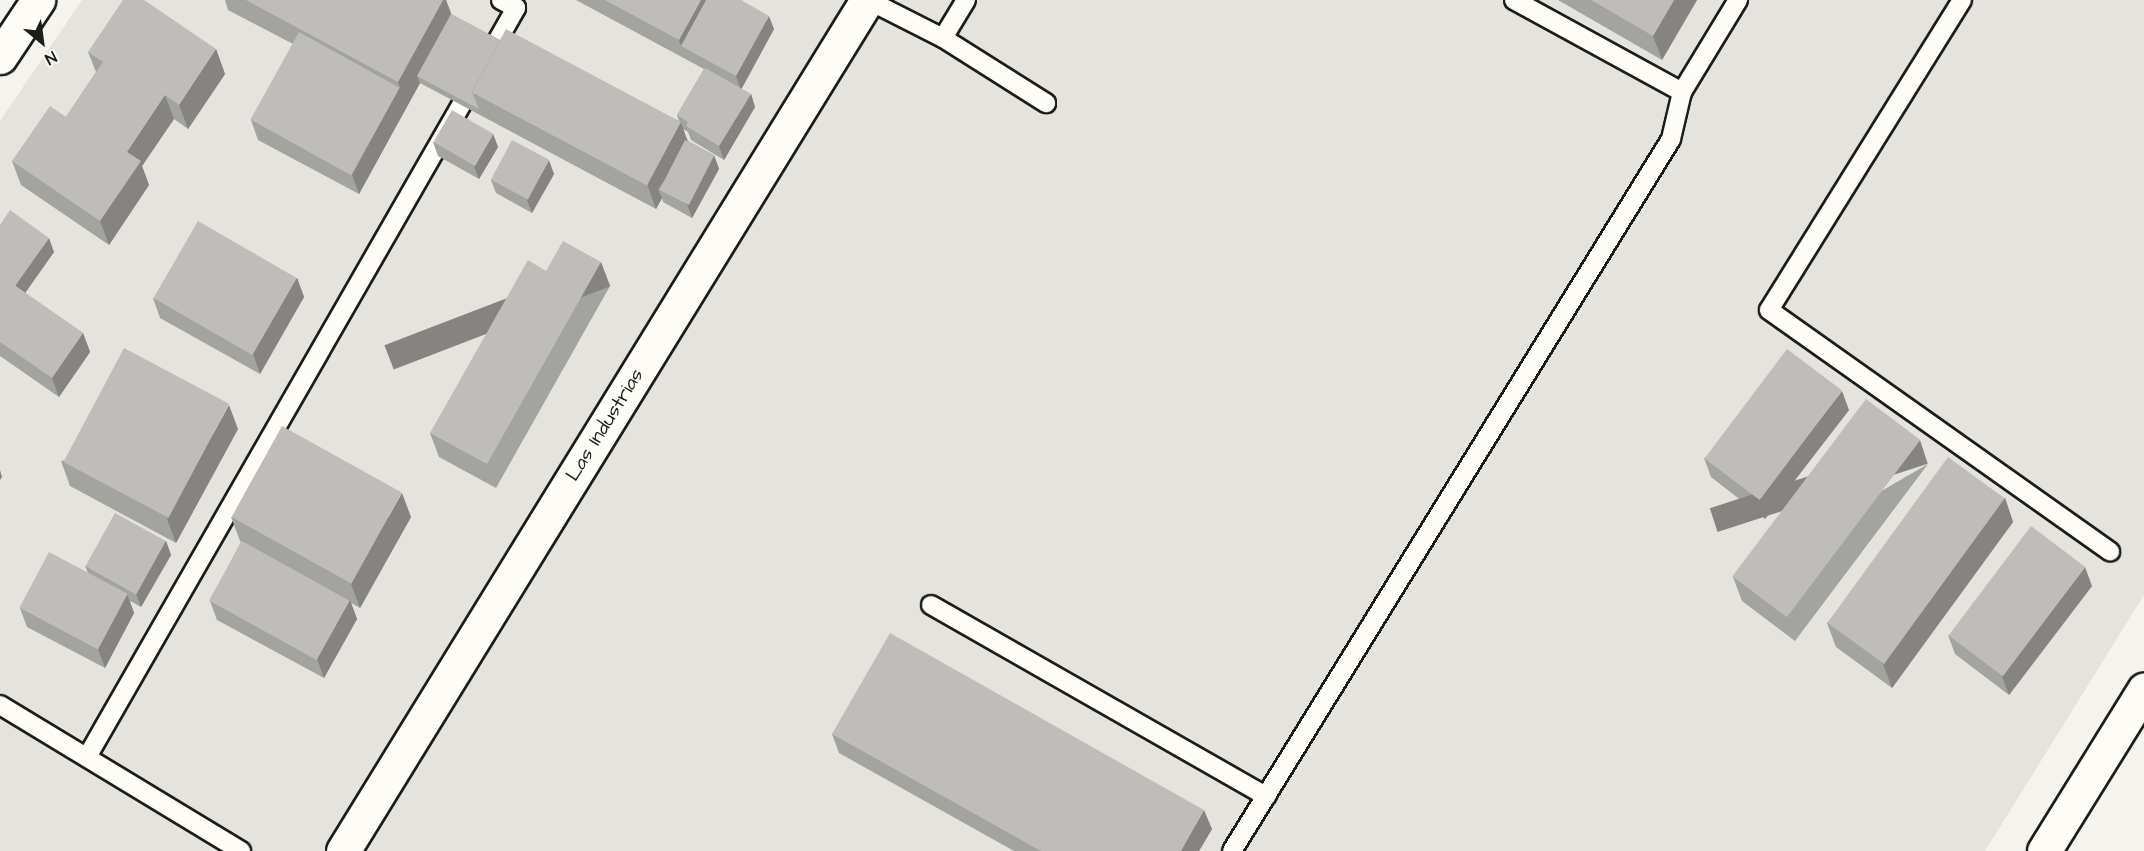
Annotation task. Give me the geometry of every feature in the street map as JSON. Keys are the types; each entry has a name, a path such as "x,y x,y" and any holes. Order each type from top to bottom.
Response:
{"street":[{"path":"0,57 38,0"},
{"name":"Las Industrias","path":"343,851 867,0"},
{"path":"2044,851 2144,690"}],"lane":[{"path":"87,757 516,8 501,0"},
{"path":"867,0 943,38 1046,103"},
{"path":"943,38 966,0"},
{"path":"1514,0 1682,92"},
{"path":"1232,851 1671,139 1682,92 1738,0"},
{"path":"1962,0 1769,310 2110,551"},
{"path":"931,605 1266,796"},
{"path":"0,705 241,851"}],"shaded area":[{"path":"82,0 2144,0 2144,595 1985,851 0,851 0,121"}],"building":[{"path":"123,0 144,0 216,49 179,105 165,95 127,152 141,161 100,221 12,161 50,106 66,117 103,62 88,52"},
{"path":"246,0 443,0 398,82"},
{"path":"605,0 701,0 679,40"},
{"path":"706,0 741,0 769,16 736,76 681,46"},
{"path":"1591,0 1674,0 1653,36"},
{"path":"451,14 500,40 472,92 479,109 417,76"},
{"path":"506,29 681,122 647,186 472,93"},
{"path":"299,32 400,88 351,175 251,119"},
{"path":"705,68 751,94 719,146 686,126 688,122 677,115"},
{"path":"452,110 494,134 475,166 434,142"},
{"path":"512,140 549,160 528,199 491,180"},
{"path":"685,140 714,155 689,205 660,190"},
{"path":"10,210 49,238 15,286 0,275 0,225"},
{"path":"198,221 297,278 252,355 154,298"},
{"path":"563,241 601,262 487,464 430,433 528,260 546,271"},
{"path":"0,275 83,333 52,378 0,342"},
{"path":"124,348 229,404 169,518 63,462"},
{"path":"1787,349 1842,391 1760,500 1705,458"},
{"path":"1866,399 1920,440 1787,617 1732,576"},
{"path":"282,426 402,492 351,583 232,517"},
{"path":"1948,457 2005,498 1884,664 1828,623"},
{"path":"115,513 166,541 136,594 85,566"},
{"path":"2031,526 2085,567 2003,676 1949,635"},
{"path":"242,541 350,601 317,660 209,600"},
{"path":"49,552 128,594 98,649 19,608"},
{"path":"890,633 1204,810 1181,851 1041,851 832,734"}]}
